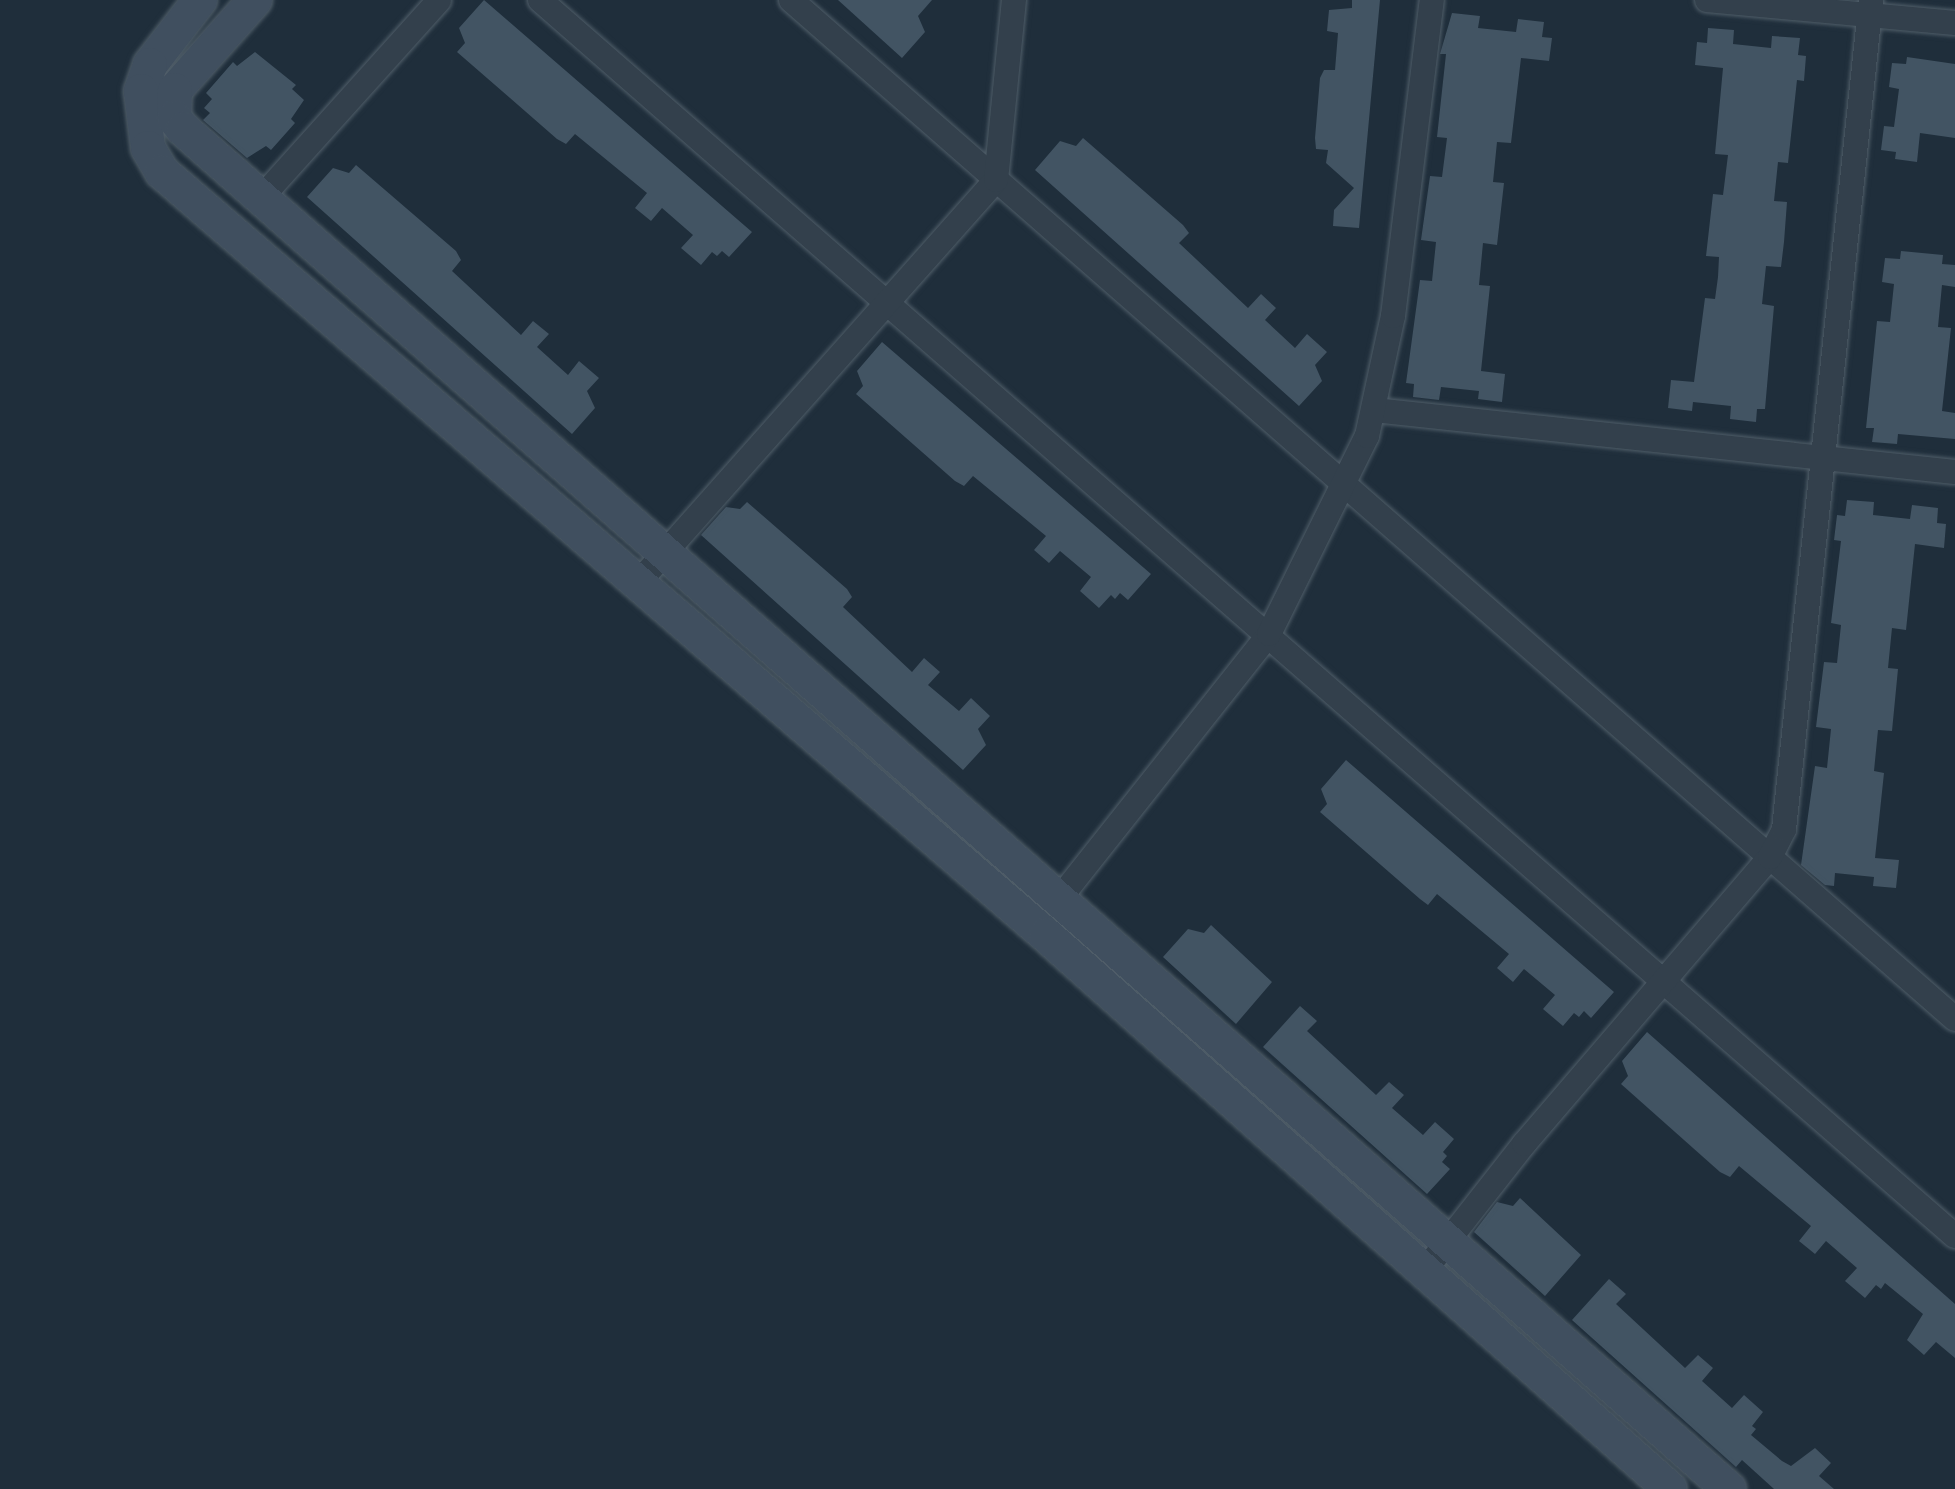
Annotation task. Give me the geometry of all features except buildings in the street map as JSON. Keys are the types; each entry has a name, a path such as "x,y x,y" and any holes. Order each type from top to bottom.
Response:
{"street":[{"path":"200,0 150,65 141,91 148,148 162,172 1426,1269 1670,1489"},
{"path":"255,0 175,90 171,105 183,129 667,550 1729,1489"},
{"path":"261,198 439,0"},
{"path":"540,0 1955,1236"},
{"path":"791,0 1955,1019"},
{"path":"638,583 996,180 1014,0"},
{"path":"1060,898 1269,634 1346,486 1374,410 1393,316 1432,0"},
{"path":"1707,0 1870,7 1955,23"},
{"path":"1426,1269 1448,1238 1770,857 1784,829 1870,7"},
{"path":"1374,410 1955,472"}]}
